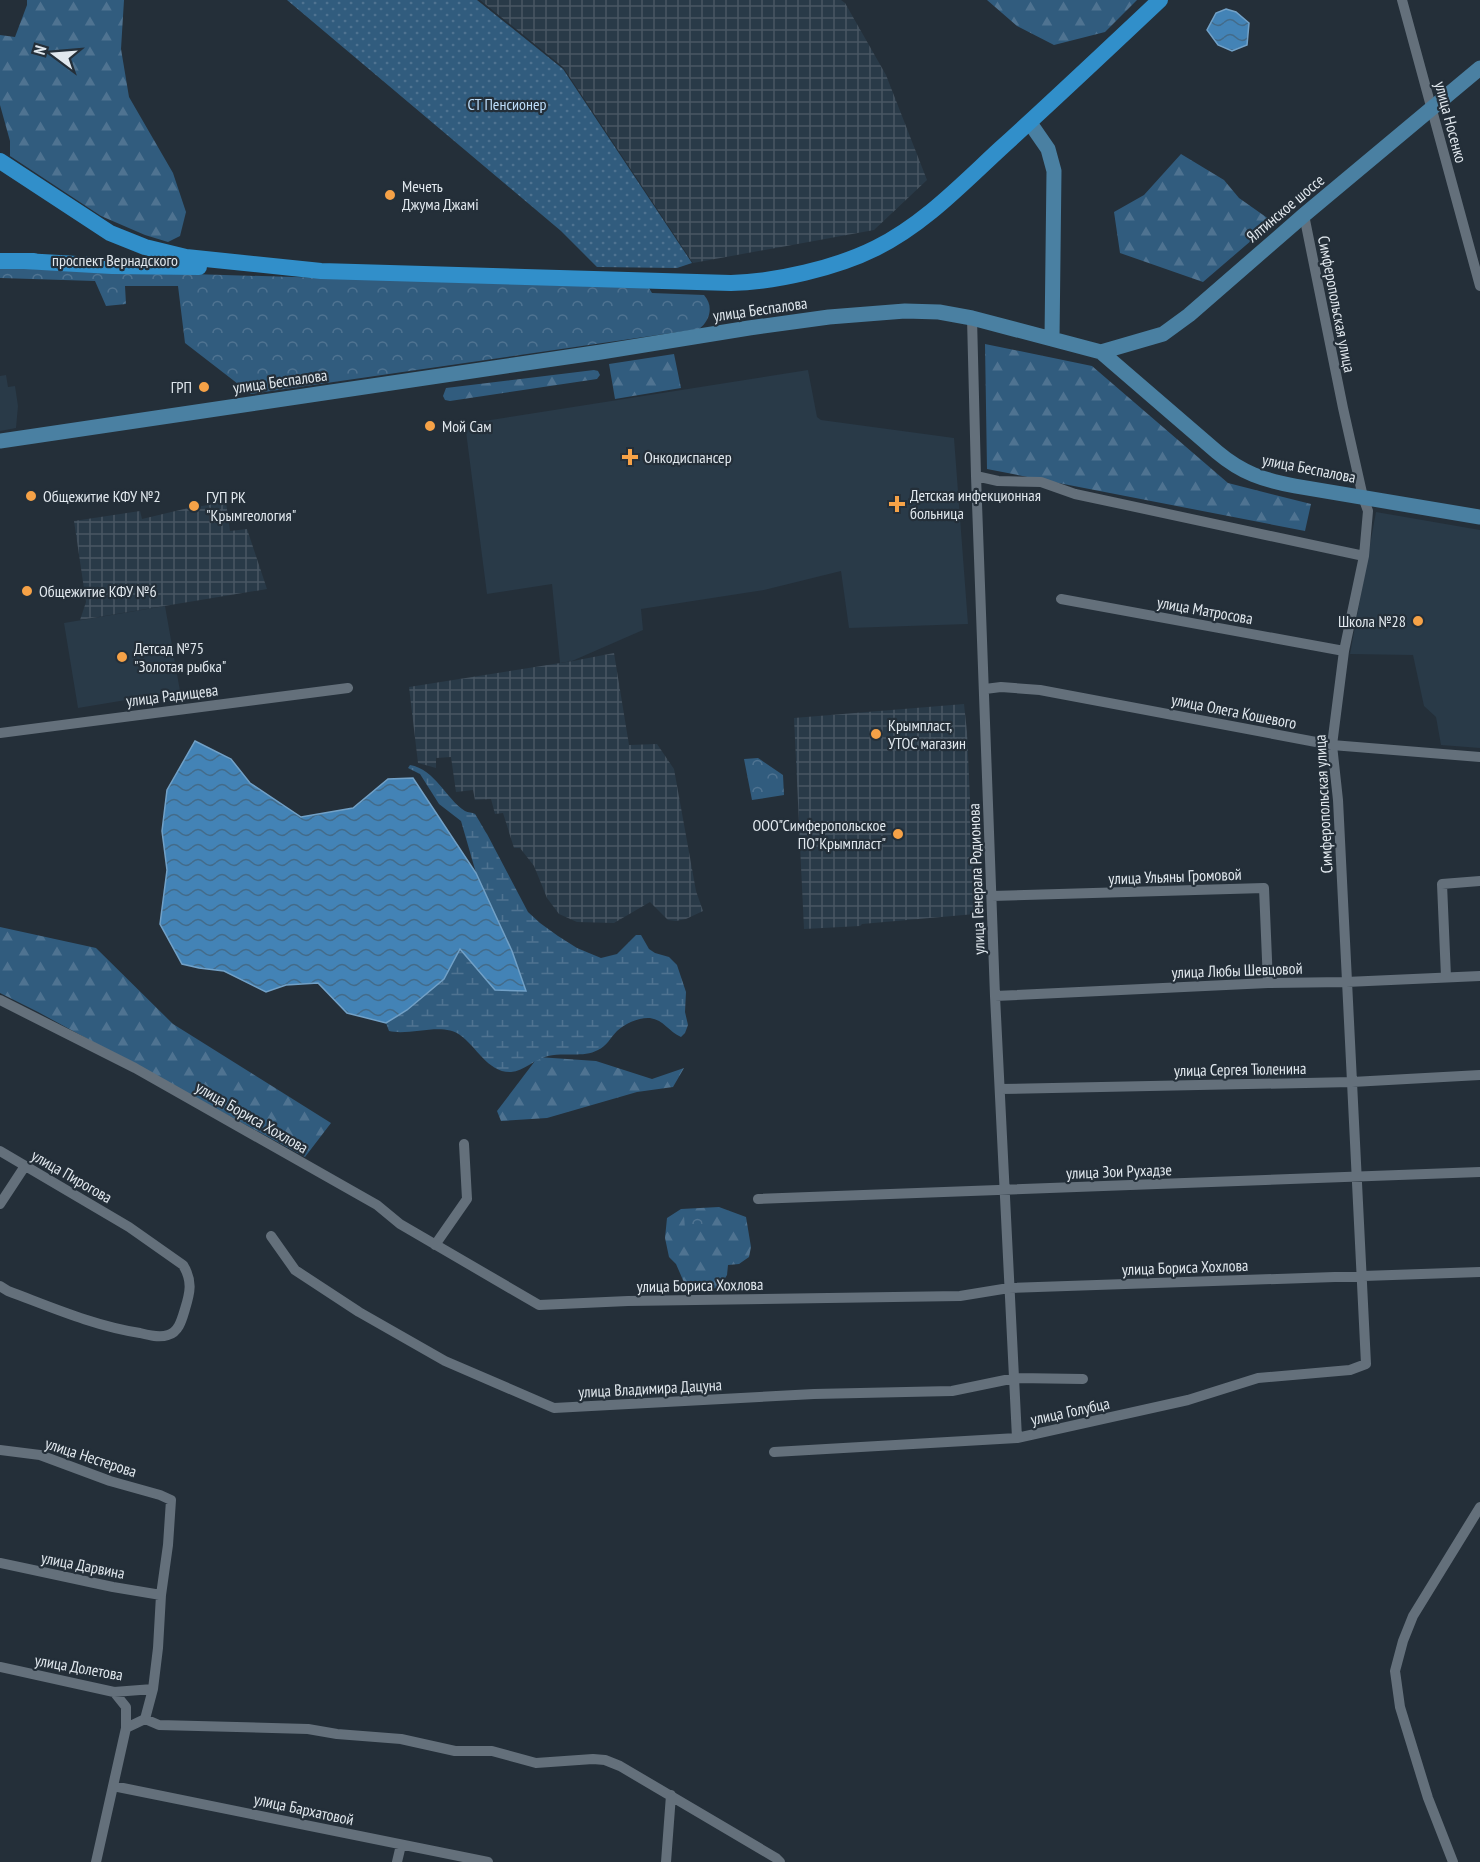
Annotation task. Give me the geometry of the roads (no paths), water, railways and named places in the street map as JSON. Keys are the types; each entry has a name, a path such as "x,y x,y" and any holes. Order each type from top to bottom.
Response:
{"main road":[{"path":"0,161 110,233 145,248 206,260 321,271 731,283 759,281 784,277 851,258 901,234 944,201 1160,0"},
{"name":"Ялтинское шоссе","path":"1101,351 1163,333 1189,315 1304,215 1480,68"},
{"path":"1030,123 1048,149 1054,171 1052,339"},
{"path":"0,173 111,244 154,267"},
{"name":"проспект Вернадского","path":"0,261 206,260"},
{"name":"проспект Вернадского","path":"24,261 154,267 281,268"},
{"name":"улица Беспалова","path":"0,441 829,317 905,310 939,312 972,318 1101,351 1233,466 1251,475 1270,481 1480,517"},
{"path":"1118,367 1118,355 1127,344"}],"street":[{"name":"улица Носенко","path":"1402,0 1480,286"},
{"name":"Симферопольская улица","path":"1304,215 1343,408 1368,511 1364,555 1344,651 1332,745 1338,800 1366,1364"},
{"name":"улица Генерала Родионова","path":"972,318 995,996 1017,1438"},
{"path":"976,476 998,481 1041,482 1075,494 1364,555"},
{"name":"улица Матросова","path":"1061,599 1344,651"},
{"name":"улица Олега Кошевого","path":"985,689 1001,687 1040,690 1332,745 1480,757"},
{"name":"улица Радищева","path":"0,733 348,688"},
{"path":"1446,978 1442,884 1480,881"},
{"name":"улица Ульяны Громовой","path":"992,896 1264,888 1268,983"},
{"name":"улица Любы Шевцовой","path":"995,996 1480,976"},
{"name":"улица Бориса Хохлова","path":"0,1000 135,1068 376,1205 400,1224 539,1305 628,1301 960,1296 1009,1288 1480,1272"},
{"name":"улица Сергея Тюленина","path":"1000,1089 1352,1082 1480,1075"},
{"path":"435,1245 467,1199 464,1144"},
{"name":"улица Пирогова","path":"0,1151 129,1227 183,1265 188,1273 190,1293 176,1330 168,1335 157,1336 93,1323 0,1286"},
{"path":"0,1204 25,1166"},
{"name":"улица Зои Рухадзе","path":"758,1199 1480,1173"},
{"name":"улица Владимира Дацуна","path":"271,1236 295,1270 359,1312 445,1361 554,1408 814,1394 952,1391 1015,1378 1083,1379"},
{"name":"улица Голубца","path":"774,1452 1017,1438 1188,1400 1258,1378 1350,1370 1366,1364"},
{"name":"улица Нестерова","path":"0,1450 40,1455 110,1481 171,1500 161,1595"},
{"path":"1453,1862 1428,1798 1400,1707 1395,1671 1413,1616 1480,1507"},
{"name":"улица Дарвина","path":"0,1563 161,1595"},
{"path":"145,1719 153,1689 161,1595"},
{"name":"улица Долетова","path":"0,1667 114,1692 153,1689"},
{"path":"96,1862 126,1728 126,1707 114,1692"},
{"path":"126,1728 145,1719 159,1725 308,1729 337,1734 401,1739 455,1751 492,1751 536,1763 605,1760 671,1795 780,1862"},
{"name":"улица Бархатовой","path":"113,1785 488,1862"},
{"path":"666,1862 671,1795"},
{"path":"398,1862 401,1845"}],"water":[{"path":"1226,9 1236,12 1249,23 1247,45 1232,51 1218,45 1207,30 1216,13"},
{"path":"195,741 231,759 250,783 301,817 353,808 388,779 413,778 476,873 512,951 526,991 495,990 460,949 444,979 407,1010 386,1023 347,1013 318,983 286,985 266,992 224,971 182,964 160,924 167,870 162,831 167,790"}],"place":[{"name":"Мечеть Джума Джамі","path":"390,195"},
{"name":"ГРП","path":"204,387"},
{"name":"Мой Сам","path":"430,426"},
{"name":"Онкодиспансер","path":"630,457"},
{"name":"Общежитие КФУ №2","path":"31,496"},
{"name":"Детская инфекционная больница","path":"897,504"},
{"name":"ГУП РК \"Крымгеология\"","path":"194,506"},
{"name":"Общежитие КФУ №6","path":"27,591"},
{"name":"Школа №28","path":"1418,621"},
{"name":"Детсад №75 \"Золотая рыбка\"","path":"122,657"},
{"name":"Крымпласт, УТОС магазин","path":"876,734"},
{"name":"ООО\"Симферопольское ПО\"Крымпласт\"","path":"898,834"}],"park label":[{"name":"СТ Пенсионер","path":"507,104"}]}
